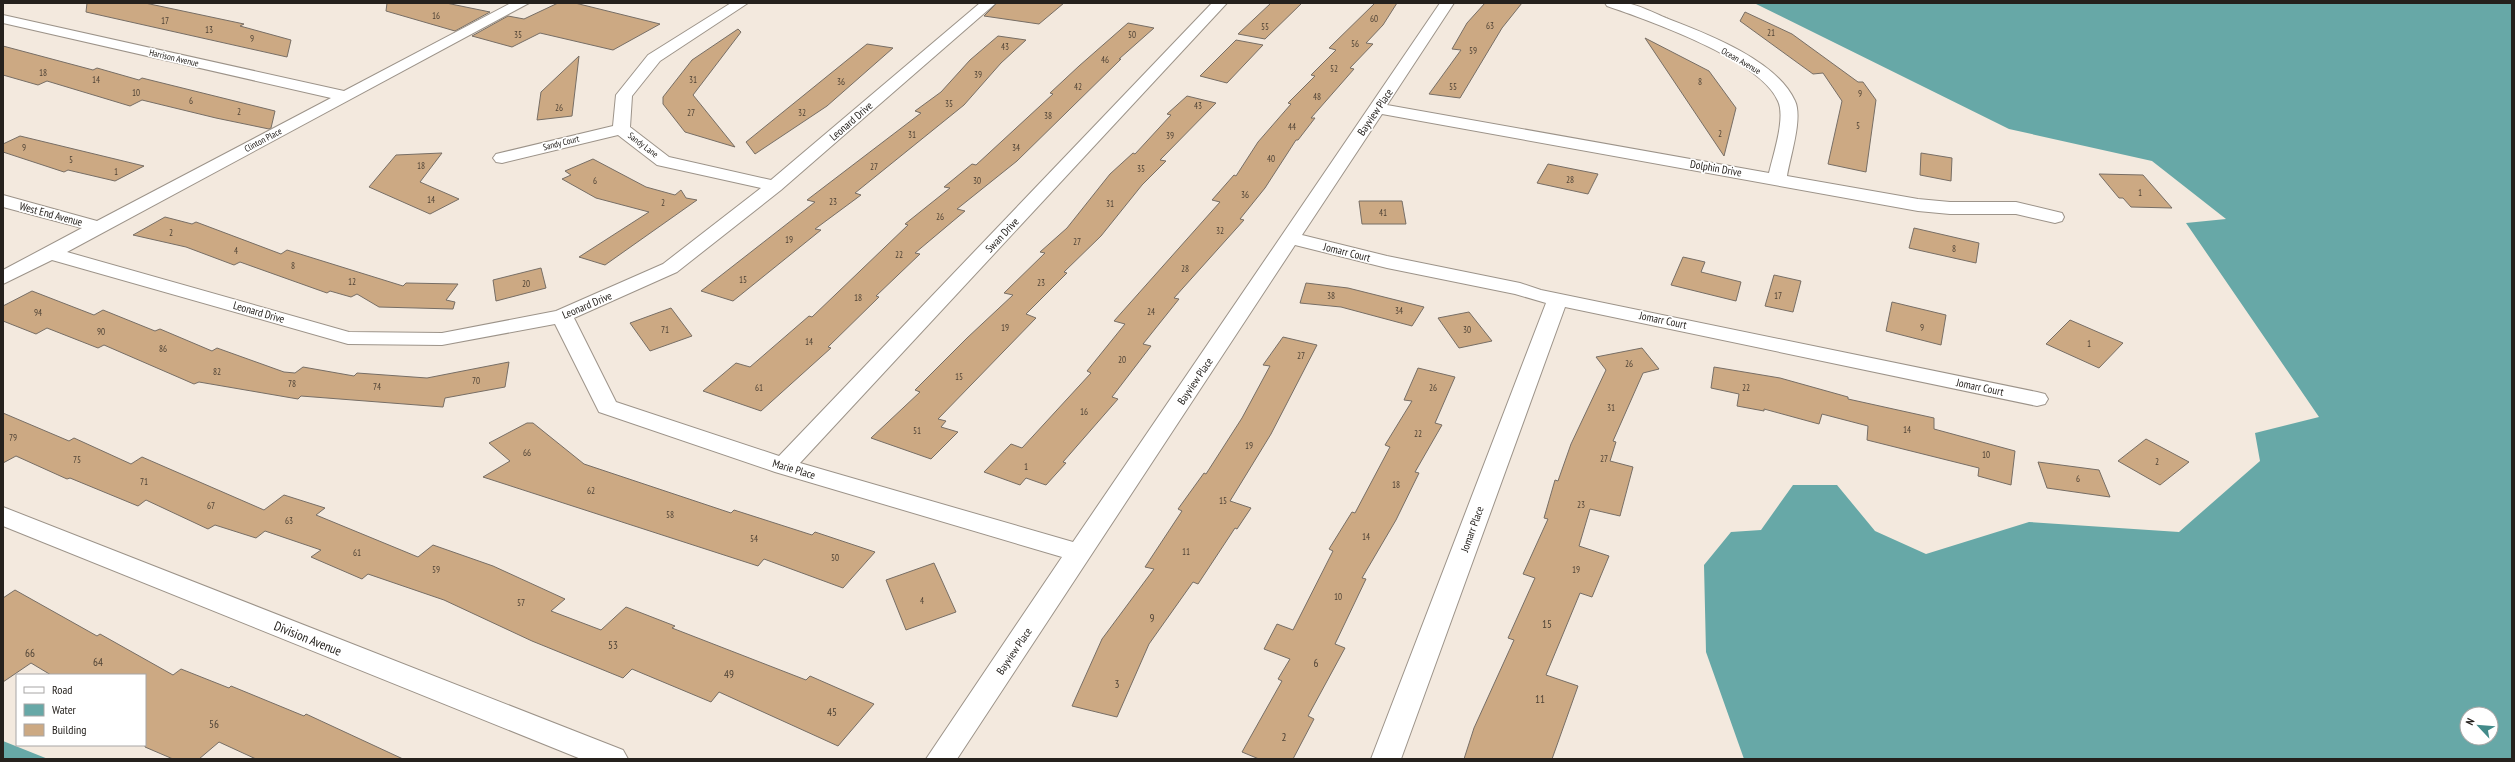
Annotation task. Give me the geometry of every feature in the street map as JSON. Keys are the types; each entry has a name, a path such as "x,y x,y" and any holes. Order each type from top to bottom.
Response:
{"street":[{"name":"Clinton Place","path":"3,278 522,3"},
{"name":"Sandy Lane","path":"741,3 654,58 624,94 621,129 663,161 775,186"},
{"name":"Leonard Drive","path":"49,253 348,338 442,339 562,316 670,268 775,186 989,3"},
{"name":"Swan Drive","path":"783,466 1220,3"},
{"name":"Bayview Place","path":"941,759 1447,3"},
{"name":"Ocean Avenue","path":"1612,3 1688,32 1760,71 1780,89 1788,102 1788,120 1777,179"},
{"name":"Harrison Avenue","path":"3,19 346,96"},
{"name":"Dolphin Drive","path":"1378,108 1918,205 1950,208 2016,208 2055,216"},
{"name":"Sandy Court","path":"502,158 621,129"},
{"name":"West End Avenue","path":"3,201 99,227"},
{"name":"Jomarr Court","path":"1291,238 1387,262 2037,399"},
{"name":"Jomarr Place","path":"1386,759 1558,298"},
{"name":"Marie Place","path":"562,316 607,407 783,466 1080,553"},
{"name":"Division Avenue","path":"3,516 613,759"}],"water":[{"path":"1754,3 2512,3 2512,759 1744,759 1706,652 1704,565 1731,532 1761,530 1793,485 1837,485 1875,531 1926,554 2029,522 2179,532 2260,461 2255,433 2319,417 2186,223 2226,219 2152,161 2009,129"},
{"path":"3,741 48,759 3,759"}],"building":[{"path":"87,3 145,3 244,24 240,26 291,40 287,57 86,12"},
{"path":"387,3 446,3 490,12 455,31 386,11"},
{"path":"558,3 575,3 660,24 613,50 540,33 512,47 472,36 508,16 524,19"},
{"path":"997,3 1064,3 1039,24 984,16"},
{"path":"1271,3 1302,3 1265,39 1238,34"},
{"path":"1375,3 1397,3 1383,25 1366,43 1373,44 1350,68 1354,69 1311,118 1315,118 1298,140 1296,140 1265,188 1240,219 1244,220 1174,298 1179,299 1143,344 1151,346 1112,397 1118,399 1063,462 1066,463 1046,485 1026,478 1020,485 984,472 1011,444 1022,448 1091,373 1087,371 1125,324 1114,321 1220,202 1212,200 1234,175 1236,176 1258,142 1291,104 1288,103 1315,76 1311,75 1336,50 1329,48"},
{"path":"1485,3 1522,3 1502,28 1460,98 1429,94 1461,50 1452,49 1467,23"},
{"path":"1745,12 1792,34 1858,82 1863,82 1876,100 1866,172 1828,164 1842,101 1823,73 1813,74 1740,21"},
{"path":"1128,23 1154,28 1119,59 1121,59 1017,161 957,209 965,211 915,253 920,254 876,296 879,297 828,347 831,348 761,411 703,391 736,363 750,367 809,316 812,317 908,225 905,224 950,188 944,187 972,164 976,165 1053,94 1050,93"},
{"path":"738,29 741,32 693,95 735,147 685,132 663,104 663,97 692,60"},
{"path":"998,36 1026,40 1001,63 964,105 855,193 861,195 815,229 821,230 733,301 701,291 815,202 807,200 921,113 915,111 941,92 970,60"},
{"path":"1645,38 1709,71 1736,108 1724,156"},
{"path":"1236,40 1263,45 1227,83 1200,76"},
{"path":"867,44 893,48 827,106 755,154 746,142"},
{"path":"3,46 93,70 97,68 139,80 142,78 275,111 271,128 269,129 216,118 142,100 130,106 47,81 38,85 3,75"},
{"path":"579,56 572,116 537,120 541,92"},
{"path":"1187,96 1216,103 1160,160 1166,161 1142,185 1101,236 1064,272 1067,273 1026,314 1036,318 938,419 946,421 941,427 958,432 931,459 871,438 920,392 915,390 1013,295 1004,293 1045,253 1040,252 1067,228 1110,174 1133,153 1135,154 1171,115 1167,114"},
{"path":"20,136 144,166 115,181 68,170 64,172 3,152 3,144"},
{"path":"442,153 420,182 459,199 430,214 369,187 396,155"},
{"path":"1921,153 1952,158 1951,181 1920,175"},
{"path":"593,159 646,187 675,195 681,190 686,198 697,200 605,265 579,257 649,212 596,198 562,179 571,175 565,171"},
{"path":"1548,164 1598,174 1588,194 1537,183"},
{"path":"2099,174 2143,175 2172,208 2131,207 2123,198 2119,198"},
{"path":"1359,201 1402,201 1406,224 1362,224"},
{"path":"165,217 192,224 196,222 281,254 287,250 403,286 406,283 458,284 446,300 455,302 453,309 379,307 357,294 351,297 330,291 327,293 240,262 234,265 186,247 133,235"},
{"path":"1914,228 1979,243 1976,263 1909,248"},
{"path":"1683,257 1705,262 1701,272 1741,282 1736,301 1671,285"},
{"path":"541,268 546,288 496,301 493,280"},
{"path":"1774,275 1801,281 1793,312 1765,306"},
{"path":"1306,283 1348,288 1424,307 1412,326 1341,307 1300,303"},
{"path":"32,291 94,315 103,310 155,331 160,329 212,351 217,348 284,372 295,373 303,367 354,376 357,373 427,378 509,362 505,387 445,398 443,407 301,396 298,399 199,382 194,384 104,345 98,348 47,328 36,334 3,321 3,306"},
{"path":"1892,302 1946,315 1941,345 1886,331"},
{"path":"671,308 692,336 650,351 630,323"},
{"path":"1469,312 1492,341 1459,348 1438,318"},
{"path":"2070,320 2123,343 2099,368 2046,344"},
{"path":"1283,337 1317,345 1271,434 1230,501 1251,508 1237,529 1235,528 1198,584 1193,582 1149,644 1117,717 1072,706 1102,639 1154,569 1145,567 1182,511 1178,509 1204,473 1206,474 1242,418 1270,366 1263,365"},
{"path":"1642,348 1659,369 1643,373 1613,441 1616,442 1610,461 1633,467 1620,516 1590,509 1579,546 1609,556 1592,597 1580,593 1546,675 1578,686 1552,759 1464,759 1474,728 1514,640 1508,638 1535,578 1523,574 1548,519 1544,518 1555,480 1558,481 1571,444 1606,370 1596,357"},
{"path":"1714,367 1780,378 1848,397 1848,399 1934,418 1934,429 2015,451 2011,485 1978,476 1979,468 1867,440 1868,426 1822,414 1819,424 1764,409 1764,411 1737,406 1739,394 1711,388"},
{"path":"1418,368 1455,377 1435,423 1442,425 1415,472 1419,473 1396,520 1362,578 1366,579 1335,644 1345,648 1308,716 1314,719 1293,759 1259,759 1242,752 1282,681 1278,679 1290,659 1264,649 1277,624 1293,630 1333,551 1329,549 1352,512 1355,513 1390,447 1385,445 1412,401 1404,400"},
{"path":"3,413 69,441 74,438 131,464 142,457 264,510 284,495 325,508 316,515 418,557 433,545 493,566 565,599 551,611 601,630 626,607 675,626 672,628 806,680 810,676 874,704 838,746 719,692 711,702 632,669 623,678 532,641 444,600 368,574 362,579 311,557 321,550 265,531 256,538 215,525 208,529 146,500 138,506 70,478 67,479 16,456 3,463"},
{"path":"527,423 533,423 584,464 731,513 734,510 812,535 815,532 875,552 843,588 764,559 758,566 483,477 510,461 489,443"},
{"path":"2146,439 2189,462 2160,485 2118,461"},
{"path":"2038,462 2099,470 2110,497 2047,488"},
{"path":"934,563 956,612 906,630 886,580"},
{"path":"15,590 97,636 100,634 173,675 181,669 229,688 231,686 304,716 306,714 403,759 256,759 219,742 199,759 173,759 145,747 146,674 49,674 31,663 3,682 3,598"}]}
